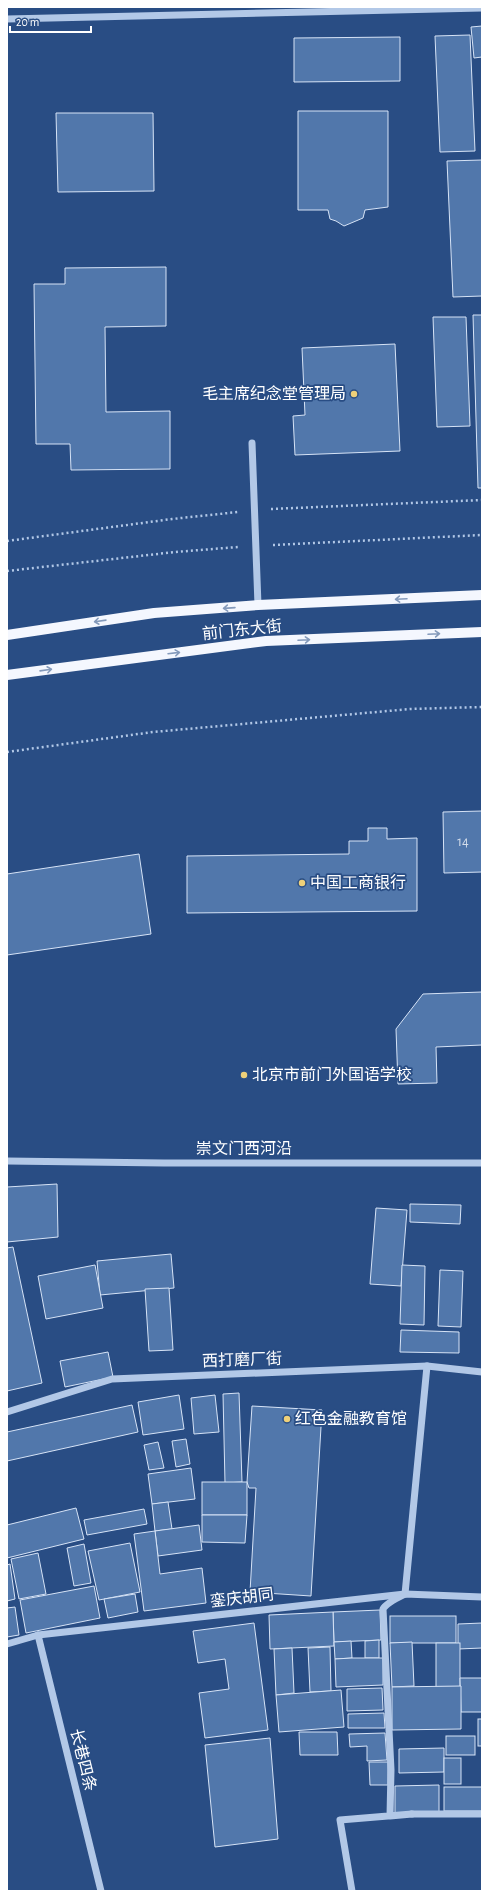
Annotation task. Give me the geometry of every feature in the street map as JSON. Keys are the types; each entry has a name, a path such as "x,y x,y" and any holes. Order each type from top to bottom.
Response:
{"main road":[{"name":"前门东大街","path":"7,635 154,613 258,605 482,595"},
{"name":"前门东大街","path":"7,675 266,641 482,632"}],"street":[{"path":"7,19 482,8"},
{"path":"252,443 258,605"},
{"name":"崇文门西河沿","path":"7,1161 164,1163 482,1163"},
{"path":"412,1814 390,1816 390,1741 383,1609 387,1604 394,1602 405,1594 427,1366"},
{"name":"西打磨厂街","path":"7,1412 112,1379 427,1366 482,1372"},
{"name":"銮庆胡同","path":"7,1644 38,1635 405,1594 482,1597"},
{"name":"长巷四条","path":"38,1635 100,1891"},
{"path":"352,1891 340,1820 412,1814 482,1814"}],"path":[{"path":"7,752 153,732 410,709 482,707"}],"building":[{"path":"482,26 482,57 474,58 471,27"},
{"path":"470,35 475,151 440,152 435,36"},
{"path":"400,37 400,81 294,82 294,38"},
{"path":"298,111 388,111 388,207 365,210 363,218 344,226 330,219 328,210 298,210"},
{"path":"56,113 153,113 154,191 58,192"},
{"path":"482,160 482,296 453,297 447,161"},
{"path":"166,267 166,326 105,327 106,412 170,411 170,469 71,470 70,444 36,444 34,284 65,284 65,268"},
{"path":"473,315 482,315 482,488 478,488"},
{"path":"433,317 466,317 470,426 437,427"},
{"path":"395,344 400,451 295,455 293,416 305,415 302,348"},
{"path":"482,811 482,872 444,873 443,812"},
{"name":"中国工商银行","path":"368,828 387,828 387,839 417,838 417,911 187,913 187,856 349,854 349,841 368,841"},
{"path":"139,854 151,934 7,955 7,874"},
{"path":"482,992 482,1045 436,1047 437,1083 398,1084 396,1029 423,994"},
{"path":"57,1184 58,1237 7,1242 7,1187"},
{"path":"410,1204 461,1205 460,1224 410,1222"},
{"path":"376,1208 407,1210 401,1286 370,1284"},
{"path":"13,1247 42,1383 7,1391 7,1248"},
{"path":"171,1254 174,1288 100,1295 97,1261"},
{"path":"95,1265 103,1308 46,1319 38,1276"},
{"path":"402,1265 425,1266 424,1325 400,1324"},
{"path":"440,1270 463,1271 461,1327 438,1326"},
{"path":"169,1288 173,1350 149,1351 145,1289"},
{"path":"401,1330 459,1332 459,1353 400,1352"},
{"path":"108,1352 113,1377 65,1387 60,1361"},
{"path":"239,1393 242,1482 225,1483 223,1394"},
{"path":"179,1395 184,1429 143,1435 138,1402"},
{"path":"215,1395 219,1432 194,1434 191,1398"},
{"path":"132,1405 138,1432 7,1461 7,1432"},
{"path":"252,1406 322,1410 311,1596 250,1592 256,1488 249,1488 247,1482"},
{"path":"186,1439 190,1464 176,1467 172,1441"},
{"path":"158,1442 164,1468 149,1470 144,1445"},
{"path":"191,1468 195,1499 152,1504 148,1474"},
{"path":"202,1482 247,1482 247,1515 202,1515"},
{"path":"168,1502 172,1529 155,1531 152,1504"},
{"path":"76,1508 84,1539 7,1558 7,1525"},
{"path":"144,1509 147,1524 87,1535 84,1520"},
{"path":"202,1515 247,1515 245,1543 202,1542"},
{"path":"199,1525 202,1550 158,1556 155,1531"},
{"path":"155,1531 160,1574 202,1568 206,1603 144,1611 134,1534"},
{"path":"130,1543 140,1592 99,1600 88,1551"},
{"path":"84,1544 91,1583 74,1586 67,1548"},
{"path":"38,1553 46,1594 19,1599 11,1559"},
{"path":"10,1564 15,1599 7,1601 7,1565"},
{"path":"94,1586 100,1618 26,1633 20,1600"},
{"path":"135,1594 138,1612 108,1618 104,1599"},
{"path":"15,1607 19,1635 7,1637 7,1608"},
{"path":"380,1610 381,1640 334,1642 333,1612"},
{"path":"333,1612 334,1646 270,1649 269,1615"},
{"path":"390,1616 456,1616 456,1643 390,1643"},
{"path":"254,1623 268,1730 205,1738 199,1693 229,1689 225,1659 198,1663 193,1631"},
{"path":"482,1623 482,1648 458,1649 458,1624"},
{"path":"379,1640 379,1658 365,1658 365,1641"},
{"path":"351,1641 352,1658 335,1659 334,1642"},
{"path":"412,1642 414,1686 392,1687 390,1643"},
{"path":"436,1643 460,1643 460,1687 436,1687"},
{"path":"330,1647 331,1691 310,1692 308,1648"},
{"path":"292,1648 294,1693 276,1695 274,1649"},
{"path":"383,1658 383,1685 336,1687 335,1659"},
{"path":"460,1678 482,1678 482,1712 461,1712"},
{"path":"461,1686 461,1729 392,1730 392,1687"},
{"path":"382,1688 383,1710 347,1711 347,1689"},
{"path":"341,1690 344,1727 279,1732 276,1695"},
{"path":"384,1713 385,1728 348,1728 348,1714"},
{"path":"478,1719 482,1719 482,1746 478,1746"},
{"path":"299,1732 337,1732 338,1755 300,1755"},
{"path":"385,1733 387,1760 367,1761 367,1746 350,1747 349,1734"},
{"path":"446,1736 475,1736 475,1755 446,1755"},
{"path":"270,1738 278,1839 215,1847 205,1745"},
{"path":"444,1748 444,1772 399,1773 399,1749"},
{"path":"444,1758 461,1758 461,1784 444,1784"},
{"path":"369,1762 388,1762 388,1785 370,1785"},
{"path":"439,1785 439,1814 395,1815 395,1786"},
{"path":"444,1787 482,1787 482,1811 444,1811"}],"place":[{"name":"毛主席纪念堂管理局","path":"354,394"},
{"name":"中国工商银行","path":"302,883"},
{"name":"北京市前门外国语学校","path":"244,1075"},
{"name":"红色金融教育馆","path":"287,1419"}]}
